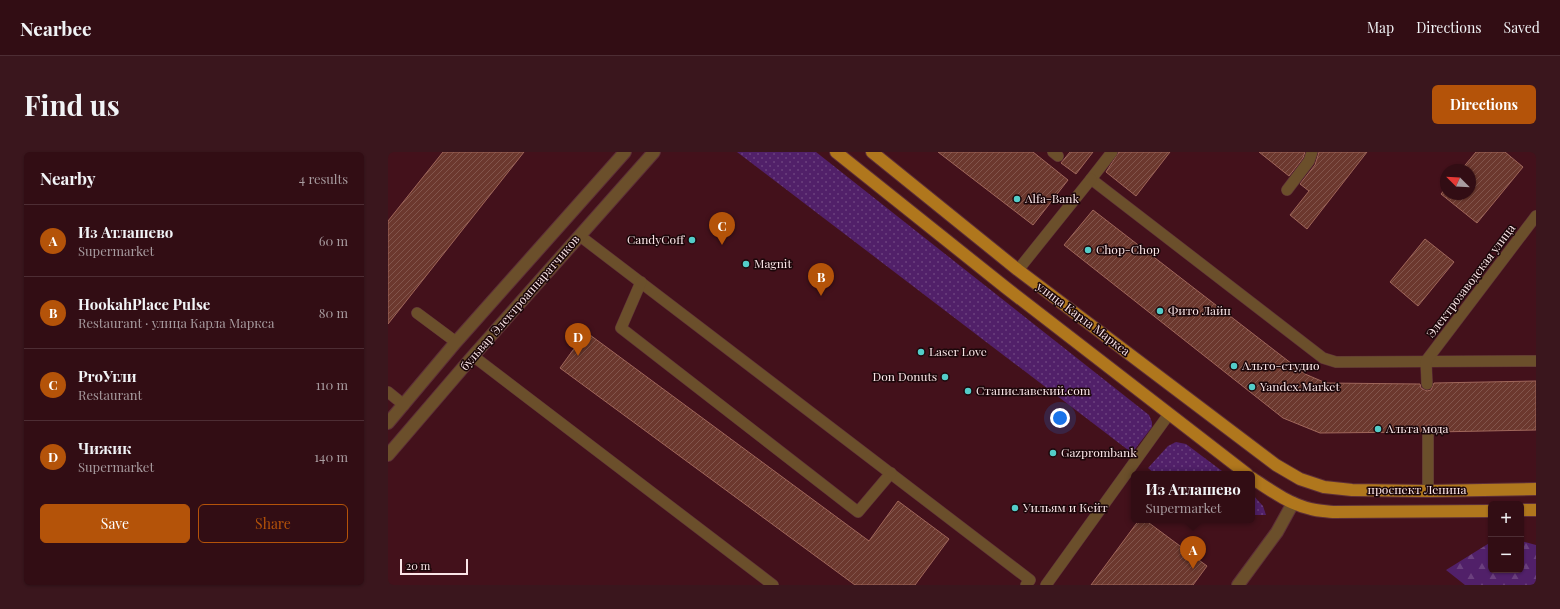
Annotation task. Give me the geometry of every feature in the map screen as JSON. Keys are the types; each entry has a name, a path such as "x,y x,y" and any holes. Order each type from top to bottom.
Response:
{"main road":[{"name":"улица Карла Маркса","path":"836,152 1004,287 1243,471"},
{"name":"улица Карла Маркса","path":"872,152 1018,270 1276,465 1300,480"},
{"path":"1255,480 1269,490 1293,502"},
{"name":"проспект Ленина","path":"1300,480 1324,487 1345,489 1428,491 1536,489"},
{"name":"проспект Ленина","path":"1293,502 1310,509 1333,512 1488,510"},
{"path":"1524,510 1536,510"}],"street":[{"name":"бульвар Электроаппаратчиков","path":"388,423 456,342 625,152"},
{"name":"бульвар Электроаппаратчиков","path":"388,455 654,152"},
{"path":"1238,585 1277,532 1293,502"}],"lane":[{"path":"1018,270 1112,152"},
{"path":"1286,190 1309,161 1312,152"},
{"path":"1091,178 1324,358 1336,362 1536,362"},
{"name":"Электрозаводская улица","path":"1426,361 1536,216"},
{"path":"580,236 1030,580 1026,585"},
{"path":"641,282 621,328 858,512 892,473"},
{"path":"417,313 456,342"},
{"path":"474,356 773,585"},
{"path":"1426,361 1427,384"},
{"path":"388,392 404,405"},
{"path":"1046,585 1169,414"},
{"path":"1428,432 1428,491"}],"green space":[{"path":"737,152 816,152 1149,415 1152,422 1152,427 1132,453"},
{"path":"1176,442 1186,444 1222,471 1152,471 1148,468 1168,446"},
{"path":"1255,497 1263,506 1266,515 1255,515"},
{"path":"1524,542 1536,545 1536,585 1465,585 1446,570 1488,544 1488,573 1524,573"}],"building":[{"path":"443,152 524,152 388,324 388,221"},
{"path":"938,152 1033,152 1068,180 1033,225"},
{"path":"1070,152 1093,152 1076,174 1061,163"},
{"path":"1119,152 1170,152 1136,196 1106,172"},
{"path":"1259,152 1305,152 1303,158 1289,176"},
{"path":"1319,152 1367,152 1307,229 1290,215 1309,191 1300,184 1315,165"},
{"path":"1476,152 1505,152 1523,167 1477,223 1448,200 1476,200 1476,164 1466,164"},
{"path":"1093,210 1305,374 1326,383 1420,384 1421,388 1427,391 1431,390 1434,383 1536,381 1536,430 1435,432 1432,426 1428,425 1422,428 1421,432 1320,433 1283,418 1064,245"},
{"path":"1425,239 1454,262 1418,306 1390,282"},
{"path":"586,332 869,541 898,501 949,539 915,585 855,585 560,368"},
{"path":"1137,523 1149,523 1207,566 1193,585 1091,585"}],"place":[{"name":"Alfa-Bank","path":"1017,199"},
{"name":"CandyCoff","path":"692,240"},
{"name":"ProУгли","path":"722,245"},
{"name":"Chop-Chop","path":"1088,250"},
{"name":"Magnit","path":"746,264"},
{"name":"HookahPlace Pulse","path":"821,296"},
{"name":"Фито Лайн","path":"1160,311"},
{"name":"Laser Love","path":"921,352"},
{"name":"Чижик","path":"578,356"},
{"name":"Альто-студио","path":"1234,366"},
{"name":"Don Donuts","path":"945,377"},
{"name":"Yandex.Market","path":"1252,387"},
{"name":"Станиславский.com","path":"968,391"},
{"name":"Альта мода","path":"1378,429"},
{"name":"Gazprombank","path":"1053,453"},
{"name":"Уильям и Кейт","path":"1015,508"},
{"name":"Из Атлашево","path":"1193,569"}]}
